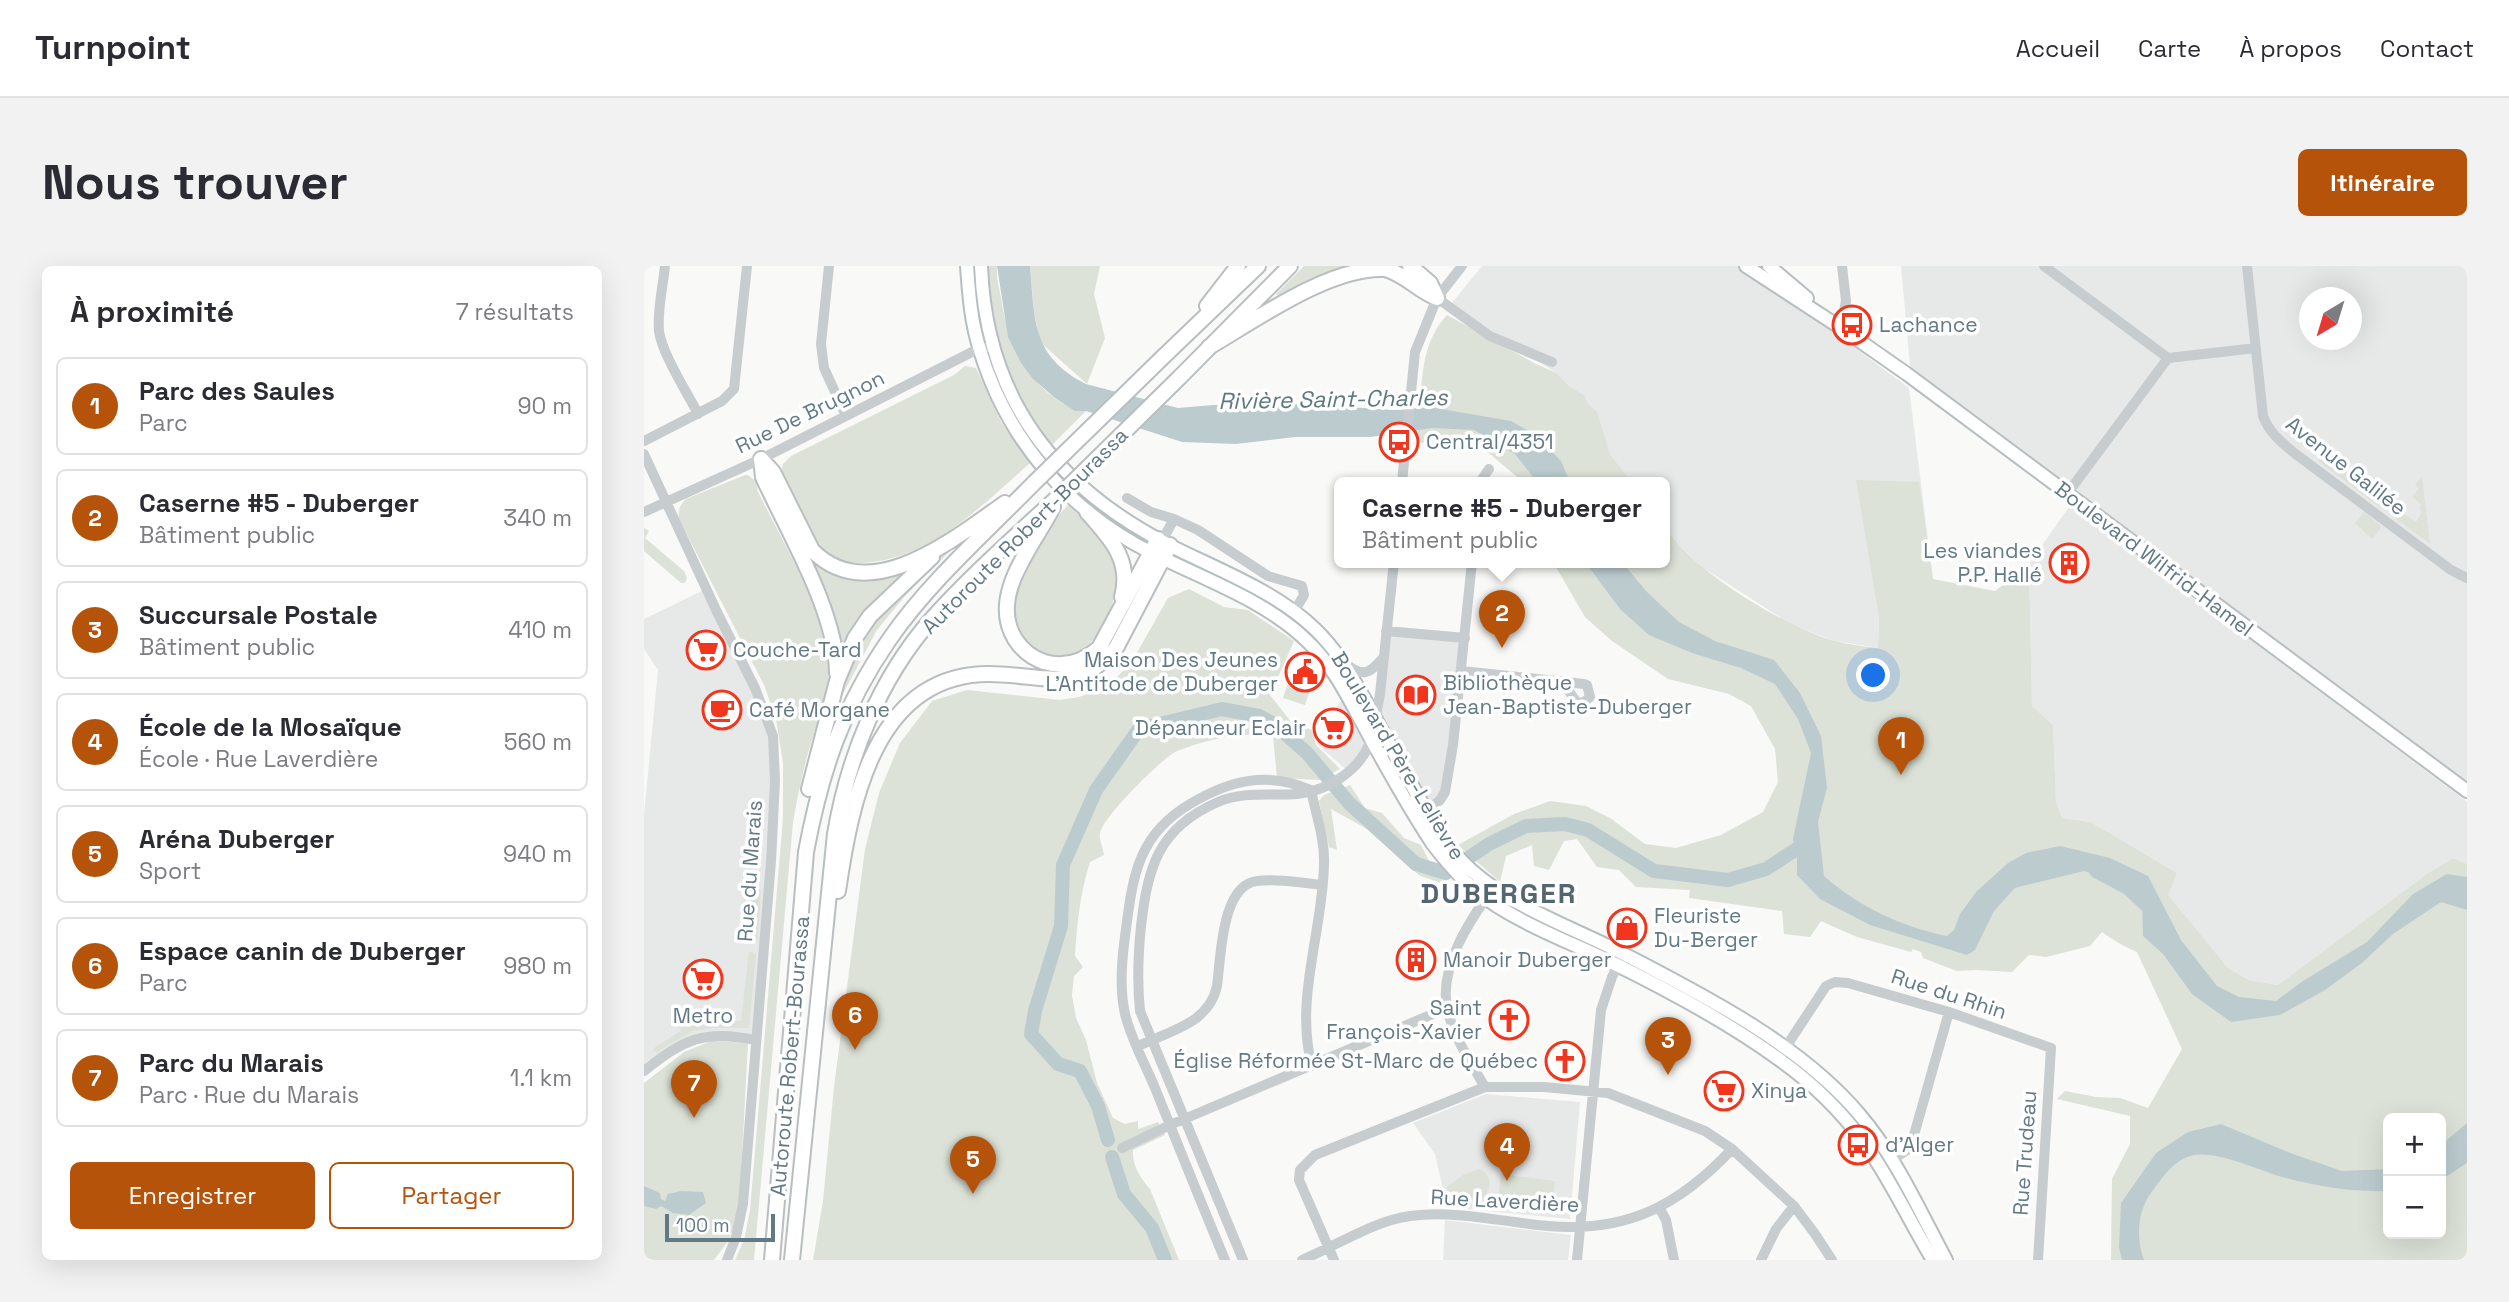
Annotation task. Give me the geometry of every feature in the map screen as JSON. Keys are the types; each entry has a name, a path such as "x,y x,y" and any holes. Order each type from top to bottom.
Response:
{"highway":[{"path":"1199,322 1210,300 1238,266"},
{"name":"Autoroute Robert-Bourassa","path":"772,1260 806,852 816,797 837,734 866,677 889,639 910,612 1034,483 1258,266"},
{"name":"Autoroute Robert-Bourassa","path":"792,1260 835,834 840,801 850,767 873,710 905,655 929,622 1057,499 1290,266"},
{"path":"1409,266 1430,283 1437,298"},
{"path":"1209,348 1282,300 1348,271 1373,268 1395,272 1424,293 1437,298"},
{"path":"761,459 773,472 811,550 834,567 846,571 886,570 924,556 949,542 1034,483"},
{"path":"761,459 763,477 824,607 832,633 837,681"},
{"path":"1057,499 1021,561 1011,584 1007,613 1011,632 1029,654 1045,662 1064,665 1086,659 1093,653 1103,642 1161,547"},
{"path":"1087,512 1115,544 1124,565 1125,588 1115,622"},
{"path":"806,852 803,823 805,807 837,681 855,638 870,616 893,591 949,542"},
{"path":"819,985 833,924 846,841 860,787 882,739 900,711 929,688 952,679 991,674 1060,680 1076,677 1104,663 1116,648 1161,547"}],"main road":[{"name":"Boulevard Père-Lelièvre","path":"967,266 970,300 1001,402 1023,440 1047,473 1087,512 1115,532 1161,547 1270,596 1294,611 1317,631 1343,661 1427,811 1448,855"},
{"name":"Boulevard Père-Lelièvre","path":"981,266 986,347 1014,402 1038,439 1059,464 1109,510 1161,547 1295,631 1316,650 1333,671 1412,812 1469,877 1513,915 1621,960 1730,1012 1782,1053 1828,1083 1849,1104 1892,1160 1946,1260"},
{"name":"Boulevard Wilfrid-Hamel","path":"1746,266 1907,374 2467,790"},
{"name":"Boulevard Wilfrid-Hamel","path":"1769,266 1841,328"},
{"name":"Boulevard Père-Lelièvre","path":"1782,1053 1832,1104 1863,1141 1933,1260"}],"street":[{"path":"665,266 659,332 698,414"},
{"path":"644,441 698,414 734,389 747,266"},
{"path":"829,266 821,344 824,368 846,416"},
{"path":"1403,477 1415,352 1437,298 1462,266"},
{"path":"1841,328 1846,301 1842,266"},
{"path":"2043,266 2168,358 2256,348"},
{"name":"Avenue Galilée","path":"2247,266 2263,416 2275,438 2451,570 2467,578"},
{"path":"1437,298 1490,336 1552,362"},
{"name":"Rue De Brugnon","path":"644,512 761,459 986,347"},
{"path":"2067,494 2168,358"},
{"name":"Rue du Marais","path":"644,454 758,696 773,736 775,806 741,1219 727,1260"},
{"path":"1483,477 1489,469"},
{"path":"1127,498 1151,512 1198,530 1268,576 1302,586 1304,595 1294,611"},
{"path":"1161,547 1174,519"},
{"path":"1243,1260 1140,1011 1137,970 1146,883 1160,850 1182,823 1219,801 1257,794 1299,794 1316,788 1342,777 1366,752 1376,718 1393,568"},
{"path":"1427,811 1445,792 1462,671 1471,568"},
{"path":"1386,631 1465,638"},
{"path":"1343,661 1353,670 1365,673 1372,670 1384,657"},
{"path":"1462,671 1562,681"},
{"path":"1225,1260 1126,1015 1122,988 1124,941 1133,878 1158,828 1172,814 1215,788 1250,780 1286,782 1316,788"},
{"path":"1312,1066 1308,1054 1306,1012 1322,885 1323,847 1316,788"},
{"path":"1138,1045 1189,1024 1208,1009 1214,998 1229,904 1244,885 1256,881 1322,885"},
{"path":"1485,1087 1467,1055 1447,1008 1446,989 1453,958 1470,921 1489,893"},
{"path":"1577,1260 1601,1010 1621,960"},
{"name":"Rue du Rhin","path":"1782,1053 1826,986 1835,982 1949,1012 2051,1048"},
{"path":"1122,1148 1170,1125 1447,1008"},
{"path":"1892,1160 1907,1150 1912,1142 1949,1012"},
{"path":"644,1071 695,1038 718,1035 756,1040"},
{"name":"Rue Trudeau","path":"2038,1260 2051,1048"},
{"path":"1334,1260 1299,1180 1300,1170 1315,1154 1485,1087 1545,1087 1608,1093 1705,1131 1732,1149 1794,1206 1832,1260"},
{"name":"Rue Laverdière","path":"1302,1260 1375,1227 1407,1217 1431,1214 1550,1226 1607,1224 1660,1209 1695,1184 1732,1149"},
{"path":"1761,1260 1776,1229 1794,1206"},
{"path":"1660,1209 1666,1220 1674,1260"}],"shaded area":[{"path":"984,266 997,266 1007,325 1016,350 1029,373 1057,399 1086,411 1052,445 1023,402 1004,361 992,317"},
{"name":"Rivière Saint-Charles","path":"997,266 1030,266 1035,320 1045,349 1068,373 1086,384 1178,408 1303,404 1394,410 1430,407 1511,421 1536,435 1561,461 1568,477 1533,477 1515,454 1474,430 1432,428 1371,437 1295,437 1236,444 1182,442 1086,411 1075,411 1033,379 1021,363 1008,337"},
{"path":"1030,266 1100,266 1094,294 1105,338 1087,384 1040,342"},
{"path":"1304,266 1348,266 1317,277 1278,297 1276,294"},
{"path":"1482,266 1745,266 1909,388 1933,579 1857,480 1879,618 1878,648 1835,641 1792,625 1702,567 1672,539 1670,477 1628,477 1556,373 1451,304"},
{"path":"1901,266 2467,266 2467,782 1910,366"},
{"path":"1447,315 1556,373 1569,386 1585,396 1588,404 1597,412 1610,454 1628,477 1565,477 1559,462 1419,409 1428,347"},
{"path":"965,366 976,368 1001,422 1030,463 953,528 910,552 886,560 861,563 837,560 826,555 813,541 798,513 781,474 783,464 791,456 954,375"},
{"path":"1432,426 1474,428 1516,453 1536,477 1517,477 1484,449 1414,442 1415,429"},
{"path":"2320,452 2352,475 2355,471 2361,476 2359,480 2390,504 2385,511 2318,461"},
{"path":"745,475 758,483 757,490 804,583 822,633 828,680 793,822 754,1260 735,1260 744,1240 750,1210 783,818 783,763 776,719 764,685 679,519 679,513 680,506 686,499"},
{"path":"2422,476 2430,544 2392,516 2397,509 2416,522 2422,512 2419,509 2421,504 2412,497 2419,488 2415,485"},
{"path":"770,479 824,567 913,567 841,654"},
{"path":"1856,480 1919,482 1933,579 1995,591 2029,564 2032,706 2053,725 2056,801 2062,818 2091,822 2177,873 2168,895 2228,968 2249,980 2278,985 2428,873 2453,858 2467,864 2467,1260 2111,1260 2112,1179 2130,1144 2130,1116 2057,1099 2065,1091 2120,1098 2148,1108 2182,1049 2137,952 2102,932 2090,946 2046,957 2029,955 2012,972 1957,971 1923,958 1921,952 1913,949 1911,952 1857,937 1821,921 1810,937 1784,934 1782,911 1689,898 1690,890 1636,887 1619,870 1597,867 1577,839 1564,841 1549,870 1534,866 1532,845 1506,856 1500,882 1458,845 1514,814 1550,801 1586,806 1610,818 1645,844 1676,848 1721,835 1763,812 1778,782 1775,749 1751,706 1729,694 1668,679 1612,641 1585,617 1556,568 1592,568 1621,607 1650,633 1777,682 1802,717 1812,753 1797,855 1824,788 1820,736 1798,695 1773,662 1711,642 1677,624 1643,592 1624,568 1670,568 1670,534 1696,561 1741,595 1814,634 1840,642 1878,648 1879,618"},
{"path":"2071,504 2467,802 2467,864 2453,858 2428,873 2278,985 2249,980 2228,968 2167,895 2177,873 2091,822 2062,818 2056,801 2053,725 2032,706 2029,564"},
{"path":"1068,505 1105,543 1113,558 1116,587 1106,620 1097,635 1073,656 1055,659 1029,647 1018,632 1014,614 1016,594 1033,553 1044,534"},
{"path":"2364,512 2381,528 2372,539 2355,523"},
{"path":"644,528 649,531 645,538 684,571 687,578 685,583 681,583 644,551"},
{"path":"950,545 953,548 905,596 877,630 837,705 854,642 897,591"},
{"path":"1589,568 1627,568 1646,591 1679,622 1715,641 1774,660 1800,693 1821,736 1827,788 1818,822 1824,876 1866,906 1914,927 1947,936 1954,930 1960,914 1977,891 2008,863 2026,853 2060,846 2110,858 2148,876 2181,940 2217,986 2239,997 2276,1001 2367,942 2413,894 2447,874 2467,877 2467,910 2441,902 2393,934 2362,963 2325,990 2280,1015 2231,1022 2192,994 2163,954 2143,936 2142,897 2117,881 2084,871 2015,888 1994,911 1975,950 1967,955 1870,925 1820,899 1797,875 1793,839 1811,753 1798,719 1775,684 1741,668 1692,653 1649,635 1620,609"},
{"path":"706,589 773,736 756,1040 706,1036 644,1071 644,814 658,670 644,649 644,619"},
{"path":"1189,589 1224,607 1248,610 1294,641 1270,695 1291,722 1312,730 1316,745 1340,769 1319,780 1277,778 1273,736 1224,738 1177,751 1147,776 1103,825 1100,833 1104,855 1090,862 1081,897 1077,932 1075,956 1083,967 1074,976 1072,995 1076,1018 1086,1040 1097,1083 1113,1118 1125,1124 1138,1121 1138,1129 1158,1122 1165,1135 1133,1150 1133,1156 1137,1171 1150,1189 1179,1260 813,1260 823,1201 834,1087 865,849 879,793 900,743 932,701 967,690 1060,700 1098,690 1113,681 1131,663 1168,598"},
{"path":"1386,626 1466,633 1445,792 1427,811 1375,718"},
{"path":"1289,680 1311,687 1305,705 1283,698"},
{"path":"1347,694 1371,739 1349,772 1317,744 1316,731"},
{"path":"1350,785 1365,808 1382,813 1404,838 1421,845 1431,865 1451,886 1420,876 1367,829 1331,809 1337,850 1329,847 1319,801 1324,795"},
{"path":"751,884 757,885 761,891 758,941 746,939"},
{"path":"749,951 756,954 749,1028 693,1031 657,1052 653,1051 681,1031 678,1025 680,1017 741,1021"},
{"path":"711,1041 748,1043 739,1211 729,1240 714,1260 644,1260 644,1083 684,1052"},
{"path":"1486,1094 1580,1102 1570,1219 1447,1207 1435,1154 1413,1123"},
{"path":"2467,1123 2467,1163 2446,1177 2446,1176 2446,1141"},
{"path":"2221,1124 2342,1171 2383,1169 2383,1191 2322,1186 2282,1177 2227,1158 2194,1155 2169,1170 2146,1200 2139,1226 2144,1260 2122,1260 2119,1247 2121,1203 2156,1153 2188,1132"},
{"path":"1479,1169 1486,1174 1489,1188 1486,1195 1479,1200 1470,1202 1459,1199 1447,1191 1448,1186 1463,1175"},
{"path":"1501,1174 1555,1181 1552,1209 1498,1203"},
{"path":"644,1186 660,1193 661,1199 665,1201 668,1194 681,1191 703,1192 706,1203 689,1215 673,1213 661,1206 656,1209 644,1206"},
{"path":"1445,1220 1571,1235 1568,1260 1443,1260"}],"waterway":[{"path":"1108,1140 1098,1106 1080,1071 1058,1064 1031,1034 1035,1011 1061,926 1063,865 1096,790 1139,729 1222,709 1259,716 1274,724 1307,753 1349,803 1416,864 1446,873 1489,844 1526,826 1565,824 1588,830 1654,871 1728,880 1766,869 1809,841"},
{"name":"Rivière Saint-Charles","path":"2096,871 2128,888 2156,914"},
{"path":"1112,1157 1124,1194 1152,1228 1165,1260"}],"place":[{"name":"Lachance","path":"1852,325"},
{"name":"Central/4351","path":"1399,442"},
{"name":"Les viandes P.P. Hallé","path":"2069,563"},
{"name":"Caserne #5 - Duberger","path":"1502,648"},
{"name":"Couche-Tard","path":"706,650"},
{"name":"Maison Des Jeunes L'Antitode de Duberger","path":"1305,672"},
{"name":"Bibliothèque Jean-Baptiste-Duberger","path":"1416,695"},
{"name":"Café Morgane","path":"722,710"},
{"name":"Dépanneur Eclair","path":"1333,728"},
{"name":"Parc des Saules","path":"1901,775"},
{"name":"Fleuriste Du-Berger","path":"1627,928"},
{"name":"Manoir Duberger","path":"1416,960"},
{"name":"Metro","path":"703,979"},
{"name":"Saint François-Xavier","path":"1509,1020"},
{"name":"Espace canin de Duberger","path":"855,1050"},
{"name":"Église Réformée St-Marc de Québec","path":"1565,1061"},
{"name":"Succursale Postale","path":"1668,1075"},
{"name":"Xinya","path":"1724,1091"},
{"name":"Parc du Marais","path":"694,1118"},
{"name":"d'Alger","path":"1858,1145"},
{"name":"École de la Mosaïque","path":"1507,1181"},
{"name":"Aréna Duberger","path":"973,1194"}],"district":[{"name":"DUBERGER","path":"1499,893"}]}
